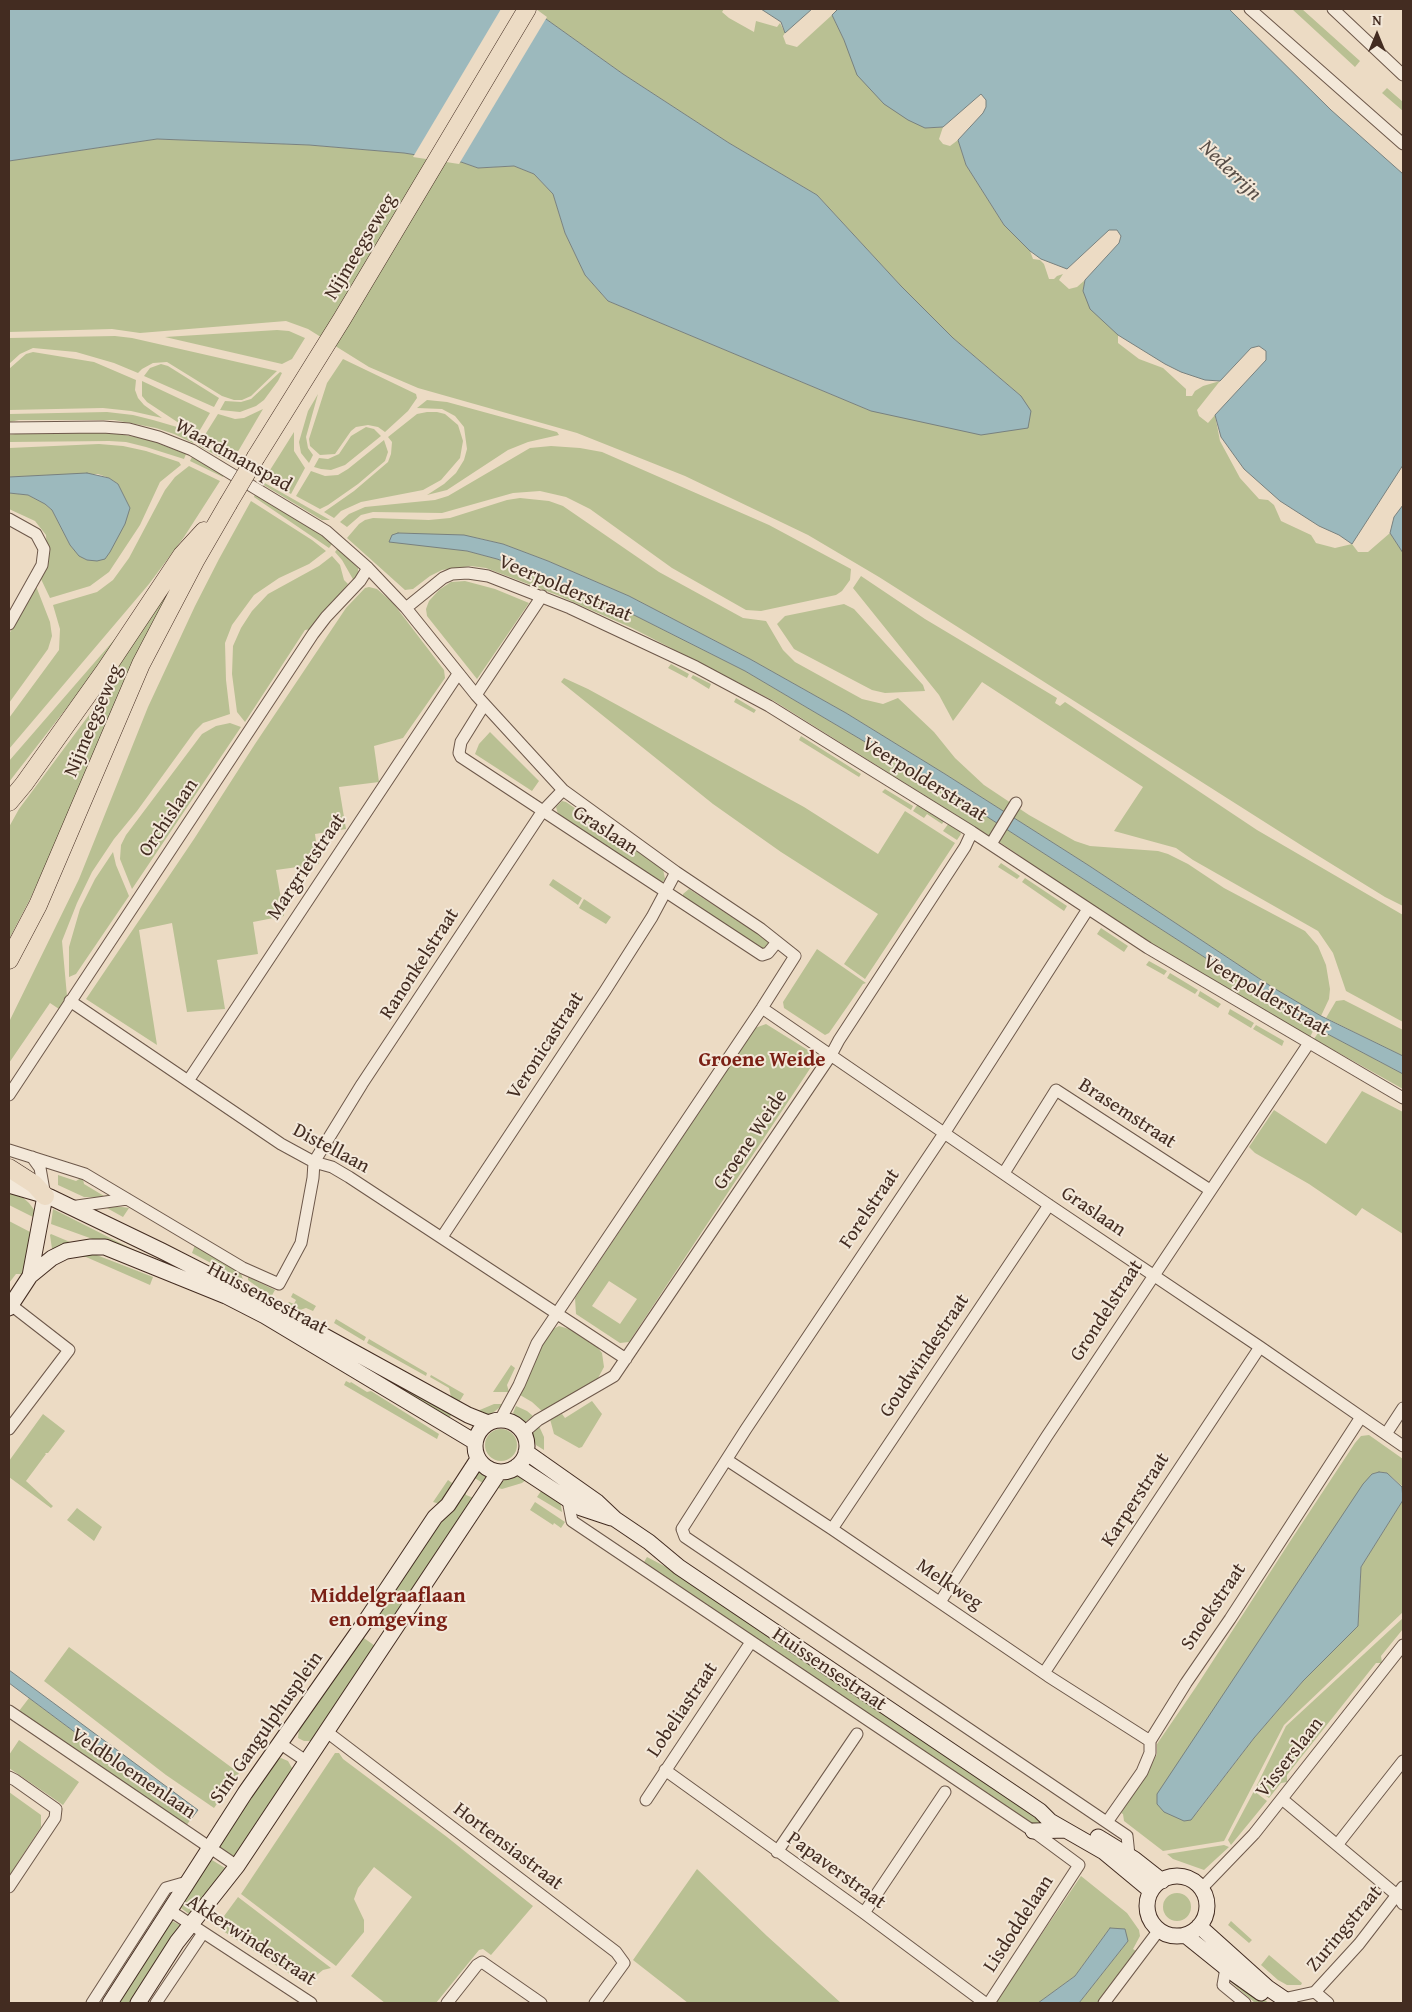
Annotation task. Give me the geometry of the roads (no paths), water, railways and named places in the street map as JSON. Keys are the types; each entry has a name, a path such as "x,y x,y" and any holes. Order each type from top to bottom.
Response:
{"main road":[{"name":"Nijmeegseweg","path":"9,960 38,905 141,664 195,562 256,457 342,319 527,9"},
{"name":"Nijmeegseweg","path":"9,802 24,784 106,669 182,555 228,504"},
{"path":"9,1168 34,1184 45,1196"}],"street":[{"path":"1250,9 1403,144"},
{"path":"1333,9 1403,74"},
{"name":"Waardmanspad","path":"9,428 103,426 129,429 159,436 192,450 309,520 340,541"},
{"path":"9,519 36,534 44,549 42,565 9,624"},
{"name":"Graslaan","path":"340,541 406,608 484,705 563,790 676,872 761,929 795,956 762,1008 1403,1446"},
{"name":"Orchislaan","path":"9,1095 314,634 326,617 360,581 368,568"},
{"name":"Veerpolderstraat","path":"406,608 443,578 452,574 468,573 488,576 542,596 696,667 744,692 972,832 993,840 1088,909 1148,948 1403,1098"},
{"path":"476,695 542,596"},
{"name":"Margrietstraat","path":"188,1081 458,674"},
{"name":"Graslaan","path":"484,705 461,742 458,753 461,757 762,955 766,955 777,942"},
{"name":"Ranonkelstraat","path":"314,1162 362,1084 542,812 563,790"},
{"path":"993,840 1014,806"},
{"name":"Groene Weide","path":"523,1433 538,1420 614,1376 830,1055 965,847 972,832"},
{"name":"Veronicastraat","path":"442,1237 605,991 666,893 676,872"},
{"name":"Forelstraat","path":"682,1529 751,1421 945,1132 1088,909"},
{"name":"Distellaan","path":"70,1001 281,1144 314,1162 332,1167 442,1237 626,1359"},
{"path":"494,1422 513,1423 523,1433 527,1442 526,1452 521,1462 506,1472 487,1468 478,1459 475,1442 479,1431 494,1422 519,1385 537,1343 556,1312 580,1281 762,1008"},
{"name":"Grondelstraat","path":"940,1602 1046,1436 1309,1043"},
{"name":"Brasemstraat","path":"1004,1173 1056,1090 1210,1190"},
{"name":"Huissensestraat","path":"9,1150 85,1174 267,1280 279,1284 297,1252 303,1233 314,1162"},
{"path":"9,1429 69,1350 10,1307 30,1276 45,1196 40,1168 32,1157"},
{"name":"Huissensestraat","path":"9,1185 45,1196 70,1207 270,1306 468,1415 494,1422"},
{"path":"70,1207 127,1199"},
{"name":"Goudwindestraat","path":"832,1529 1049,1205"},
{"name":"Huissensestraat","path":"30,1276 52,1258 66,1251 105,1247 226,1296 265,1316 475,1442"},
{"name":"Karperstraat","path":"1044,1673 1260,1347"},
{"path":"1386,1434 1403,1408"},
{"name":"Snoekstraat","path":"1107,1822 1142,1772 1150,1753 1150,1741 1190,1677 1230,1619 1361,1417"},
{"name":"Huissensestraat","path":"526,1452 597,1502 614,1519 649,1542 679,1568 1040,1811 1050,1821 1104,1852 1156,1886"},
{"name":"Sint Gangulphusplein","path":"110,2003 245,1793 281,1744 435,1517 448,1505 478,1459"},
{"name":"Melkweg","path":"727,1460 1044,1673 1150,1741"},
{"name":"Huissensestraat","path":"517,1466 581,1508 614,1519"},
{"path":"156,2003 197,1928 237,1866 499,1472"},
{"name":"Huissensestraat","path":"568,1500 572,1521 1079,1865"},
{"name":"Huissensestraat","path":"682,1529 685,1537 1127,1836 1129,1855"},
{"name":"Lobeliastraat","path":"646,1800 751,1642"},
{"name":"Visserslaan","path":"1201,1889 1254,1834 1403,1645"},
{"name":"Veldbloemenlaan","path":"9,1711 237,1866"},
{"name":"Hortensiastraat","path":"327,1732 616,1952 624,1962 595,2003"},
{"path":"777,1852 857,1734"},
{"path":"281,1744 306,1761"},
{"path":"1337,1845 1403,1762"},
{"name":"Papaverstraat","path":"665,1770 864,1913 985,2003"},
{"path":"9,1777 56,1809 55,1818 9,1887"},
{"path":"864,1913 945,1792"},
{"path":"1282,1799 1401,1895"},
{"name":"Huissensestraat","path":"1040,1811 1056,1815 1129,1855 1156,1886"},
{"path":"1033,1832 1065,1830"},
{"name":"Lisdoddelaan","path":"990,2003 1079,1865"},
{"path":"1178,1877 1187,1878 1201,1889 1205,1898 1204,1918 1199,1926 1185,1935 1176,1936 1159,1930 1150,1919 1147,1912 1147,1904 1156,1886 1178,1877"},
{"path":"92,2003 166,1888 187,1882"},
{"name":"Zuringstraat","path":"1283,2002 1315,1992 1401,1895"},
{"name":"Akkerwindestraat","path":"169,1910 307,2002"},
{"path":"1199,1926 1203,1932 1283,2002"},
{"path":"138,2003 197,1928"},
{"path":"1104,2003 1159,1930"},
{"path":"1185,1935 1226,1968 1283,2002"},
{"path":"447,2003 477,1965 482,1962 540,2003"},
{"path":"1226,1968 1223,1985 1245,2003"},
{"path":"1315,1992 1328,2003"}],"water":[{"path":"9,9 532,9 623,74 729,143 817,195 901,286 953,338 1021,396 1031,411 1028,428 981,435 871,411 608,301 585,275 565,233 553,194 534,174 514,166 478,168 461,162 404,153 309,145 157,139 9,161"},
{"path":"761,9 812,9 785,33 781,22"},
{"name":"Nederrijn","path":"838,9 1229,9 1331,110 1403,174 1403,465 1352,544 1280,501 1244,469 1221,437 1215,415 1266,360 1266,351 1259,346 1251,348 1220,381 1205,380 1165,364 1118,335 1090,309 1083,291 1085,280 1119,243 1121,236 1117,230 1109,230 1067,269 1041,259 1030,251 1004,225 966,165 958,140 983,113 986,107 986,100 981,94 943,127 925,128 908,120 884,104 857,75 832,15"},
{"path":"87,473 109,478 118,484 130,508 125,524 110,552 105,559 97,561 87,560 79,556 70,545 52,510 45,504 28,495 9,493 9,477"},
{"path":"1403,505 1403,553 1390,533 1394,517"},
{"path":"398,533 464,535 503,544 629,596 750,659 846,713 945,774 1088,865 1272,987 1321,1016 1403,1056 1403,1074 1320,1030 1266,997 938,785 745,671 624,610 534,572 467,551 389,542 392,535"},
{"path":"1379,1472 1387,1473 1402,1487 1403,1500 1361,1567 1358,1626 1303,1681 1254,1738 1191,1820 1184,1821 1164,1812 1157,1804 1157,1794 1363,1484 1372,1474"},
{"path":"9,1670 198,1810 191,1819 9,1683"},
{"path":"1110,1928 1125,1929 1128,1941 1079,2003 1038,2003 1075,1976"}],"district":[{"name":"Groene Weide","path":"762,1061"},
{"name":"Middelgraaflaan en omgeving","path":"388,1609"}]}
